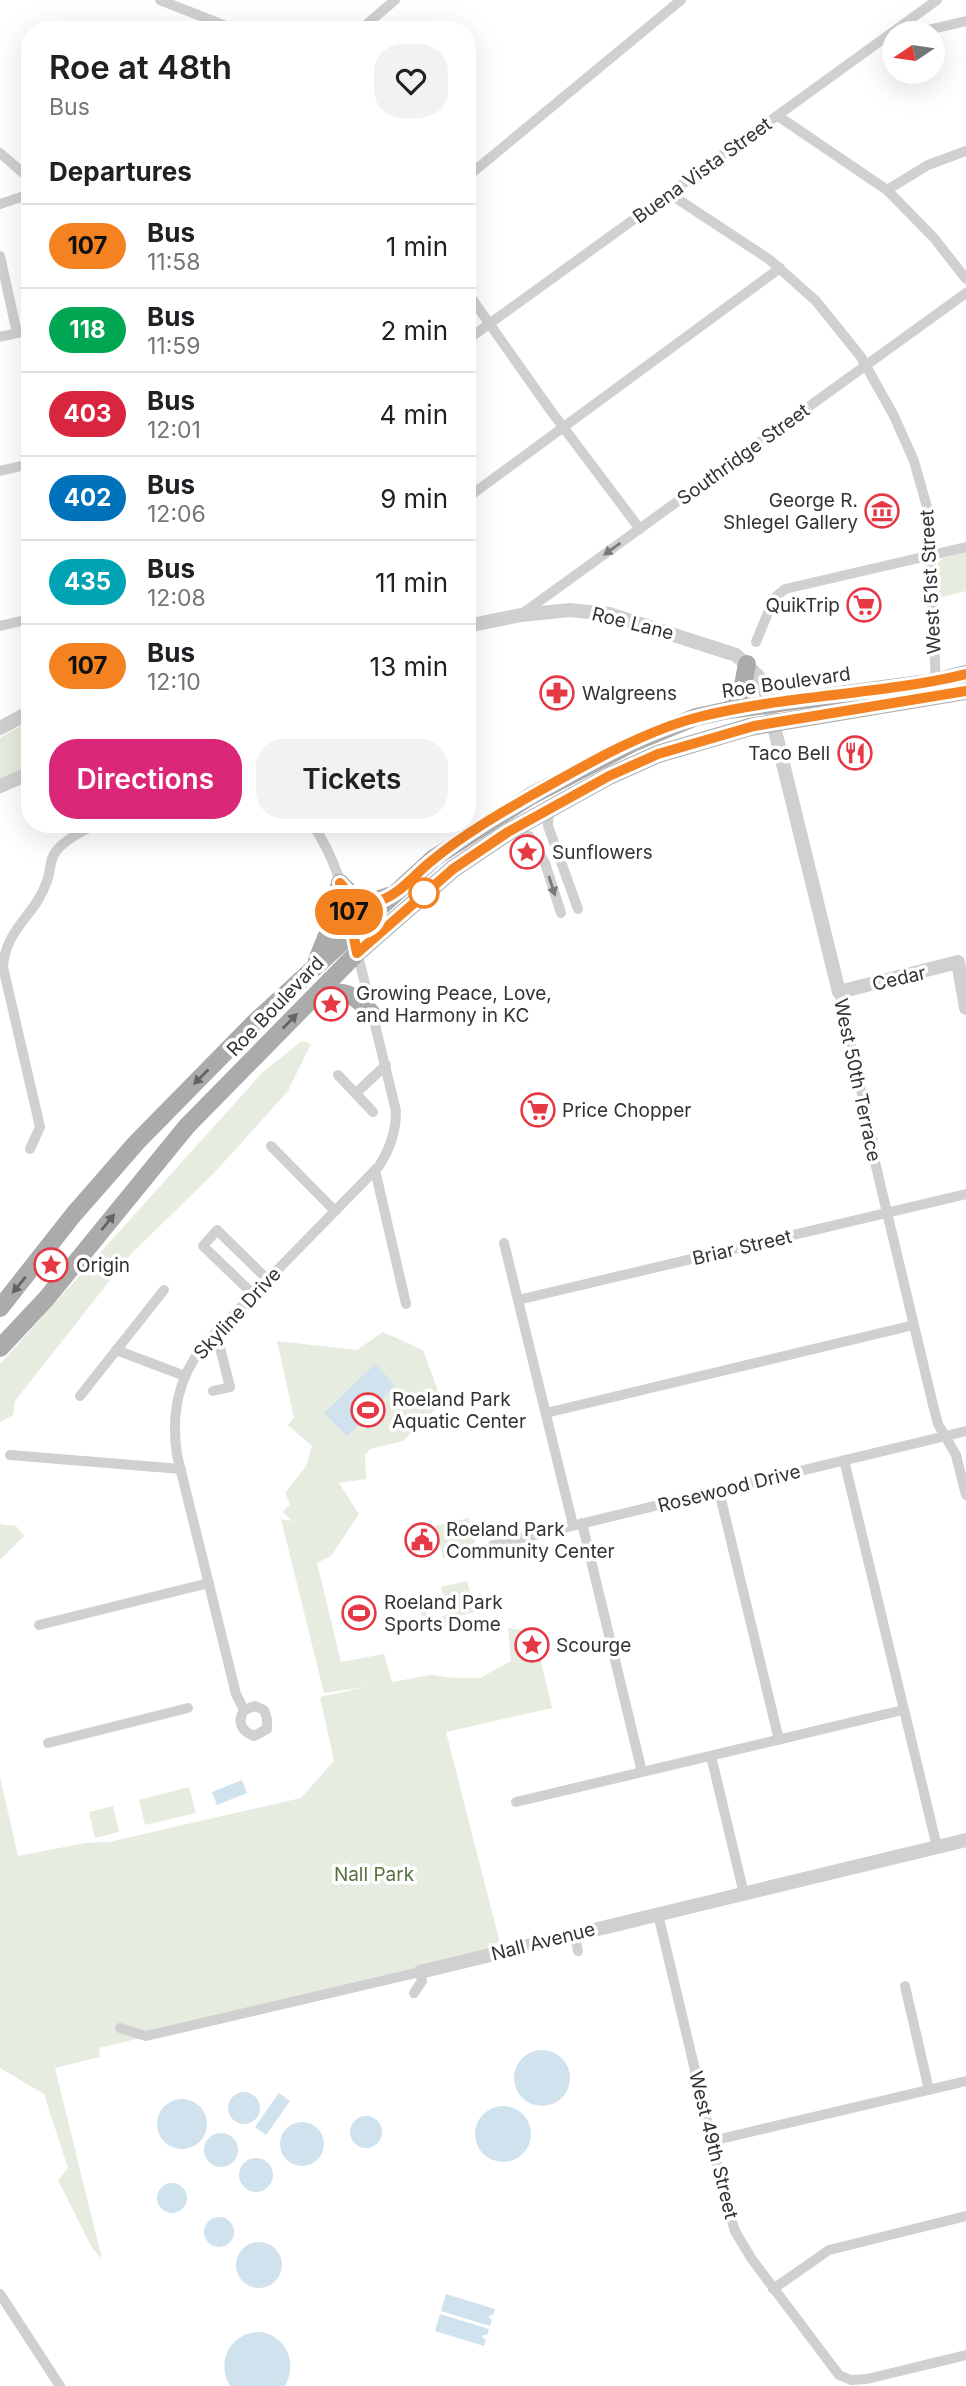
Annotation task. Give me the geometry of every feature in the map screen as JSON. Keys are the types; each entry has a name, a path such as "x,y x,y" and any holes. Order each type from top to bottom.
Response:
{"main road":[{"path":"729,710 741,696 747,664"},
{"name":"Roe Boulevard","path":"0,1348 46,1299 187,1126 357,953 453,869 508,832 609,776 658,754 729,732 937,690 966,674"},
{"name":"Roe Boulevard","path":"476,831 531,796 667,728 729,710 937,690 966,691"},
{"name":"Roe Boulevard","path":"0,1308 74,1214 137,1142 254,1023 434,858 473,833"},
{"path":"340,883 354,898 365,903 393,895"},
{"path":"313,969 328,933 340,883"},
{"path":"311,1000 326,993 343,991 364,1004 374,1016"}],"street":[{"path":"160,0 213,21"},
{"path":"370,21 395,0"},
{"path":"476,170 681,0"},
{"path":"933,3 934,21"},
{"name":"Buena Vista Street","path":"476,334 933,3"},
{"path":"945,26 966,21"},
{"path":"778,116 887,190 934,238 966,279"},
{"path":"887,190 929,165 966,152"},
{"path":"0,153 21,171"},
{"name":"West 51st Street","path":"670,194 780,268 816,301 866,366 894,416 917,470 929,514 937,690"},
{"path":"0,204 21,197"},
{"path":"0,256 18,333"},
{"path":"476,492 780,268"},
{"name":"Southridge Street","path":"521,615 966,293"},
{"path":"476,305 640,529"},
{"path":"0,337 21,332"},
{"path":"0,471 21,466"},
{"path":"757,642 774,598 785,589 966,547"},
{"name":"Roe Lane","path":"476,624 521,615 570,610 609,614 728,651 747,664"},
{"path":"0,626 21,621"},
{"path":"747,664 758,676 769,705"},
{"name":"West 50th Terrace","path":"769,705 839,992 936,1415 956,1455 966,1496"},
{"path":"0,729 21,717"},
{"path":"0,786 21,777"},
{"path":"549,810 548,826 578,909"},
{"path":"508,832 529,836 545,863 561,913"},
{"path":"30,1149 40,1127 3,967 4,951 11,936 37,901 47,881 52,857 58,848 83,833"},
{"name":"Skyline Drive","path":"244,1710 236,1694 181,1469 174,1421 178,1393 196,1355 216,1332 375,1170 388,1152 396,1121 386,1065 357,953 347,902 325,844 318,833"},
{"path":"962,961 966,1008"},
{"name":"Cedar","path":"839,992 962,961"},
{"path":"356,1093 386,1065"},
{"path":"338,1075 373,1112"},
{"path":"271,1146 335,1211"},
{"path":"375,1170 406,1304"},
{"name":"Briar Street","path":"518,1300 966,1194"},
{"path":"253,1294 203,1246 217,1230 267,1279"},
{"path":"504,1243 546,1413 578,1524 642,1772"},
{"path":"80,1395 164,1290"},
{"path":"546,1413 914,1325"},
{"path":"212,1391 230,1387 216,1332"},
{"path":"116,1350 185,1376"},
{"name":"Rosewood Drive","path":"493,1545 966,1431"},
{"path":"10,1455 181,1469"},
{"path":"844,1460 937,1847"},
{"path":"719,1491 779,1740"},
{"path":"39,1625 209,1583"},
{"path":"48,1743 188,1708"},
{"path":"516,1802 903,1710"},
{"path":"711,1756 744,1894"},
{"name":"Nall Avenue","path":"120,2028 146,2036 966,1840"},
{"name":"West 49th Street","path":"658,1914 735,2231 747,2252 839,2375 851,2380 867,2379 966,2356"},
{"path":"574,1933 578,1951"},
{"path":"414,1993 422,1981 420,1972"},
{"path":"905,1986 929,2090"},
{"path":"712,2141 966,2081"},
{"path":"773,2289 828,2250 966,2216"},
{"path":"0,2294 60,2386"}],"green space":[{"path":"966,552 966,591 939,598 938,563 943,558"},
{"path":"21,726 21,769 0,778 0,738"},
{"path":"302,1041 311,1044 288,1091 213,1174 129,1256 15,1401 13,1415 0,1422 0,1364 263,1072"},
{"name":"Nall Park","path":"383,1332 423,1350 442,1402 403,1441 370,1449 365,1455 366,1479 339,1483 359,1514 331,1556 317,1563 341,1662 384,1654 392,1682 431,1675 480,1678 511,1661 508,1628 534,1632 552,1708 446,1732 502,1951 99,2048 100,2057 55,2068 102,2259 92,2248 58,2180 68,2168 44,2094 0,2068 0,1777 18,1856 85,1843 109,1842 301,1798 334,1761 320,1697 366,1687 324,1693 281,1519 292,1521 283,1512 290,1504 285,1493 306,1466 312,1446 288,1425 294,1418 277,1341 357,1350"},
{"path":"469,1518 475,1542 470,1551 443,1558 435,1526"},
{"path":"0,1524 16,1526 24,1536 0,1560"},
{"path":"467,1581 475,1612 449,1618 450,1625 434,1624 425,1618 414,1605 419,1604 419,1599 422,1598 428,1619 439,1618 449,1613 441,1587"},
{"path":"189,1787 196,1813 145,1825 139,1800"},
{"path":"113,1806 119,1832 95,1838 89,1812"}],"water":[{"path":"375,1364 395,1385 377,1405 363,1394 359,1397 372,1412 347,1436 324,1413"},
{"path":"242,1780 247,1793 217,1805 212,1792"},
{"path":"536,2050 548,2050 558,2054 566,2062 570,2078 566,2094 558,2102 548,2106 536,2106 526,2102 518,2094 514,2084 514,2072 518,2062 526,2054"},
{"path":"244,2092 255,2097 260,2108 255,2119 244,2124 233,2119 228,2108 233,2097"},
{"path":"279,2093 290,2101 266,2135 255,2127"},
{"path":"172,2100 192,2100 206,2114 206,2134 192,2148 172,2148 158,2134 158,2114"},
{"path":"497,2106 509,2106 519,2110 527,2118 531,2134 527,2150 519,2158 509,2162 497,2162 487,2158 479,2150 475,2140 475,2128 479,2118 487,2110"},
{"path":"366,2116 377,2121 382,2132 377,2143 366,2148 355,2143 350,2132 355,2121"},
{"path":"302,2122 311,2123 318,2128 323,2135 323,2153 318,2160 311,2165 302,2166 293,2165 286,2160 281,2153 280,2144 281,2135 286,2128 293,2123"},
{"path":"221,2133 233,2138 238,2150 233,2162 221,2167 209,2162 204,2150 209,2138"},
{"path":"256,2158 268,2163 273,2175 268,2187 256,2192 244,2187 239,2175 244,2163"},
{"path":"172,2183 183,2187 187,2198 183,2209 172,2213 161,2209 157,2198 161,2187"},
{"path":"219,2217 230,2221 234,2232 230,2243 219,2247 208,2243 204,2232 208,2221"},
{"path":"259,2242 275,2249 282,2265 275,2281 259,2288 243,2281 236,2265 243,2249"},
{"path":"446,2294 495,2309 489,2318 492,2319 490,2326 441,2311"},
{"path":"440,2314 489,2329 487,2335 482,2338 486,2339 484,2346 435,2331"},
{"path":"261,2332 277,2339 287,2351 290,2367 286,2384 230,2386 224,2367 229,2349 241,2336"}],"bus line":[{"name":"107","path":"476,830 531,796 633,743 696,717 836,694 935,682 966,674"},
{"name":"107","path":"472,833 434,858 393,895 375,902 365,903 354,898 340,883 347,902 357,953 453,869 508,832 609,776 658,754 729,732 788,719 938,698 966,691"}],"place":[{"name":"George R. Shlegel Gallery","path":"882,511"},
{"name":"QuikTrip","path":"864,605"},
{"name":"Walgreens","path":"557,693"},
{"name":"Taco Bell","path":"855,753"},
{"name":"Sunflowers","path":"527,852"},
{"name":"Growing Peace, Love, and Harmony in KC","path":"331,1004"},
{"name":"Price Chopper","path":"538,1110"},
{"name":"Origin","path":"51,1265"},
{"name":"Roeland Park Aquatic Center","path":"368,1410"},
{"name":"Roeland Park Community Center","path":"422,1540"},
{"name":"Roeland Park Sports Dome","path":"359,1613"},
{"name":"Scourge","path":"532,1645"}]}
